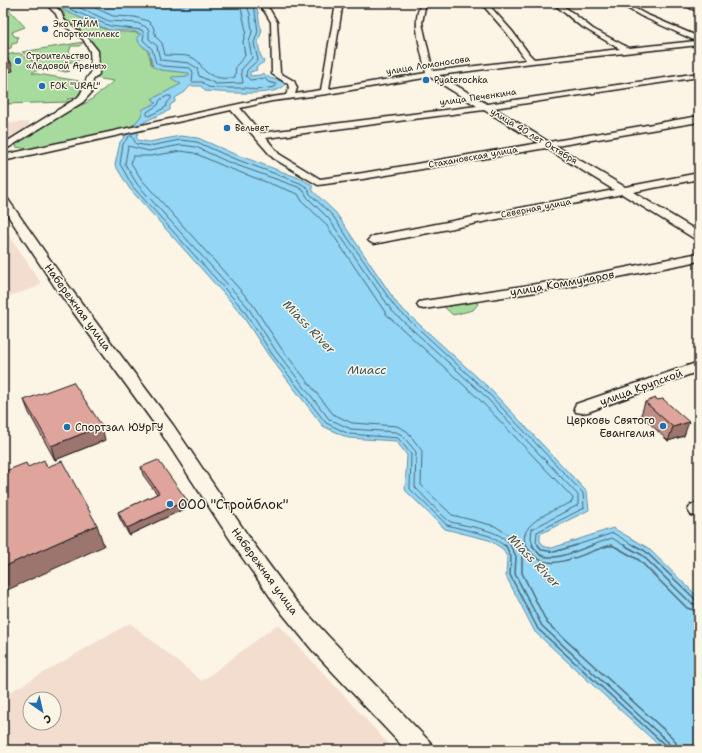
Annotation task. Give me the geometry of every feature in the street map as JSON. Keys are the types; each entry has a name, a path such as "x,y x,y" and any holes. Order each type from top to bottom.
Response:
{"street":[{"path":"3,148 80,100 87,93 89,79 95,74 94,51 85,38 61,21 59,13 48,3"},
{"path":"260,3 268,10 274,22 276,74 290,83 293,88 290,94 293,96"},
{"path":"327,92 325,90 339,3"},
{"path":"432,74 425,56 419,23 424,4 452,3"},
{"path":"484,3 510,32 526,56 532,61"},
{"path":"556,3 592,31 610,42 630,51"},
{"path":"621,3 699,42"},
{"path":"692,7 699,10"},
{"name":"улица Ломоносова","path":"3,158 293,96 327,92 432,74 699,42"},
{"name":"улица 40 лет Октября","path":"432,74 699,237"},
{"name":"улица Печенкина","path":"259,136 486,107 699,75"},
{"path":"233,108 259,136"},
{"name":"Стахановская улица","path":"259,136 276,156 318,182 363,176 699,118"},
{"name":"Северная улица","path":"374,240 699,176"},
{"name":"Набережная улица","path":"3,200 60,284 167,429 246,548 288,606 321,644 422,750"},
{"name":"улица Коммунаров","path":"424,305 563,284 699,257"},
{"name":"улица Крупской","path":"582,408 699,366"}],"shaded area":[{"path":"28,122 30,126 3,144 3,123"},
{"path":"3,226 41,283 37,287 3,298"},
{"path":"130,623 202,681 278,624 394,750 3,750 3,696"}],"green space":[{"path":"3,3 25,27 12,32 14,36 18,37 17,43 12,44 11,48 3,49"},
{"path":"51,3 54,3 111,31 142,34 137,38 149,54 151,64 161,70 187,72 189,73 189,76 172,78 182,84 152,99 156,102 131,127 30,149 16,147 16,144 65,112 88,102 114,81 95,78 99,73 98,51 87,38 65,20 64,13"},
{"path":"84,42 79,46 71,46 69,53 75,55 87,54 87,58 55,66 70,71 66,72 43,67 32,73 79,81 85,92 77,98 68,99 68,102 3,104 3,55 19,53 39,65 22,52"},
{"path":"474,299 478,304 473,310 453,315 441,304"}],"water":[{"name":"Миасс","path":"54,3 254,3 258,10 262,30 258,42 260,54 264,62 256,67 257,70 250,72 250,76 260,75 263,73 270,78 281,81 285,84 281,88 273,91 261,93 205,91 201,86 190,86 185,92 175,98 175,102 170,105 170,110 144,122 136,137 138,140 149,142 180,136 198,138 232,153 302,179 312,185 313,191 336,213 398,305 489,388 587,492 589,510 540,534 540,541 545,547 552,548 613,528 648,548 699,598 699,750 664,750 535,632 506,576 507,557 503,549 489,540 445,529 405,490 407,455 396,441 348,438 323,426 269,356 240,312 130,189 115,165 120,142 141,116 143,109 156,103 152,99 181,84 171,78 172,77 189,76 189,73 161,70 153,67 149,51 139,43 137,37 141,34 133,31 109,30 65,11"}],"building":[{"path":"3,55 11,62 3,63"},
{"name":"Спортзал ЮУрГУ","path":"73,382 102,426 51,446 24,400"},
{"path":"656,398 657,400 663,399 689,422 673,427 645,402"},
{"path":"44,460 47,467 62,461 97,525 3,567 3,472 26,463 28,467"},
{"name":"ООО \"Стройблок\"","path":"158,460 187,500 127,528 118,512 159,493 141,467"}],"railway":[{"path":"673,3 699,6"}],"place":[{"name":"Эко ТАЙМ Спорткомплекс","path":"45,29"},
{"name":"Строительство «Ледовой Арены»","path":"18,61"},
{"name":"Pyaterochka","path":"426,80"},
{"name":"FOK \"URAL\"","path":"42,86"},
{"name":"Вельвет","path":"227,128"},
{"name":"Церковь Святого Евангелия","path":"663,426"},
{"name":"Спортзал ЮУрГУ","path":"67,427"},
{"name":"ООО \"Стройблок\"","path":"170,504"}],"water label":[{"name":"Miass River","path":"309,327"},
{"name":"Miass River","path":"534,561"}]}
